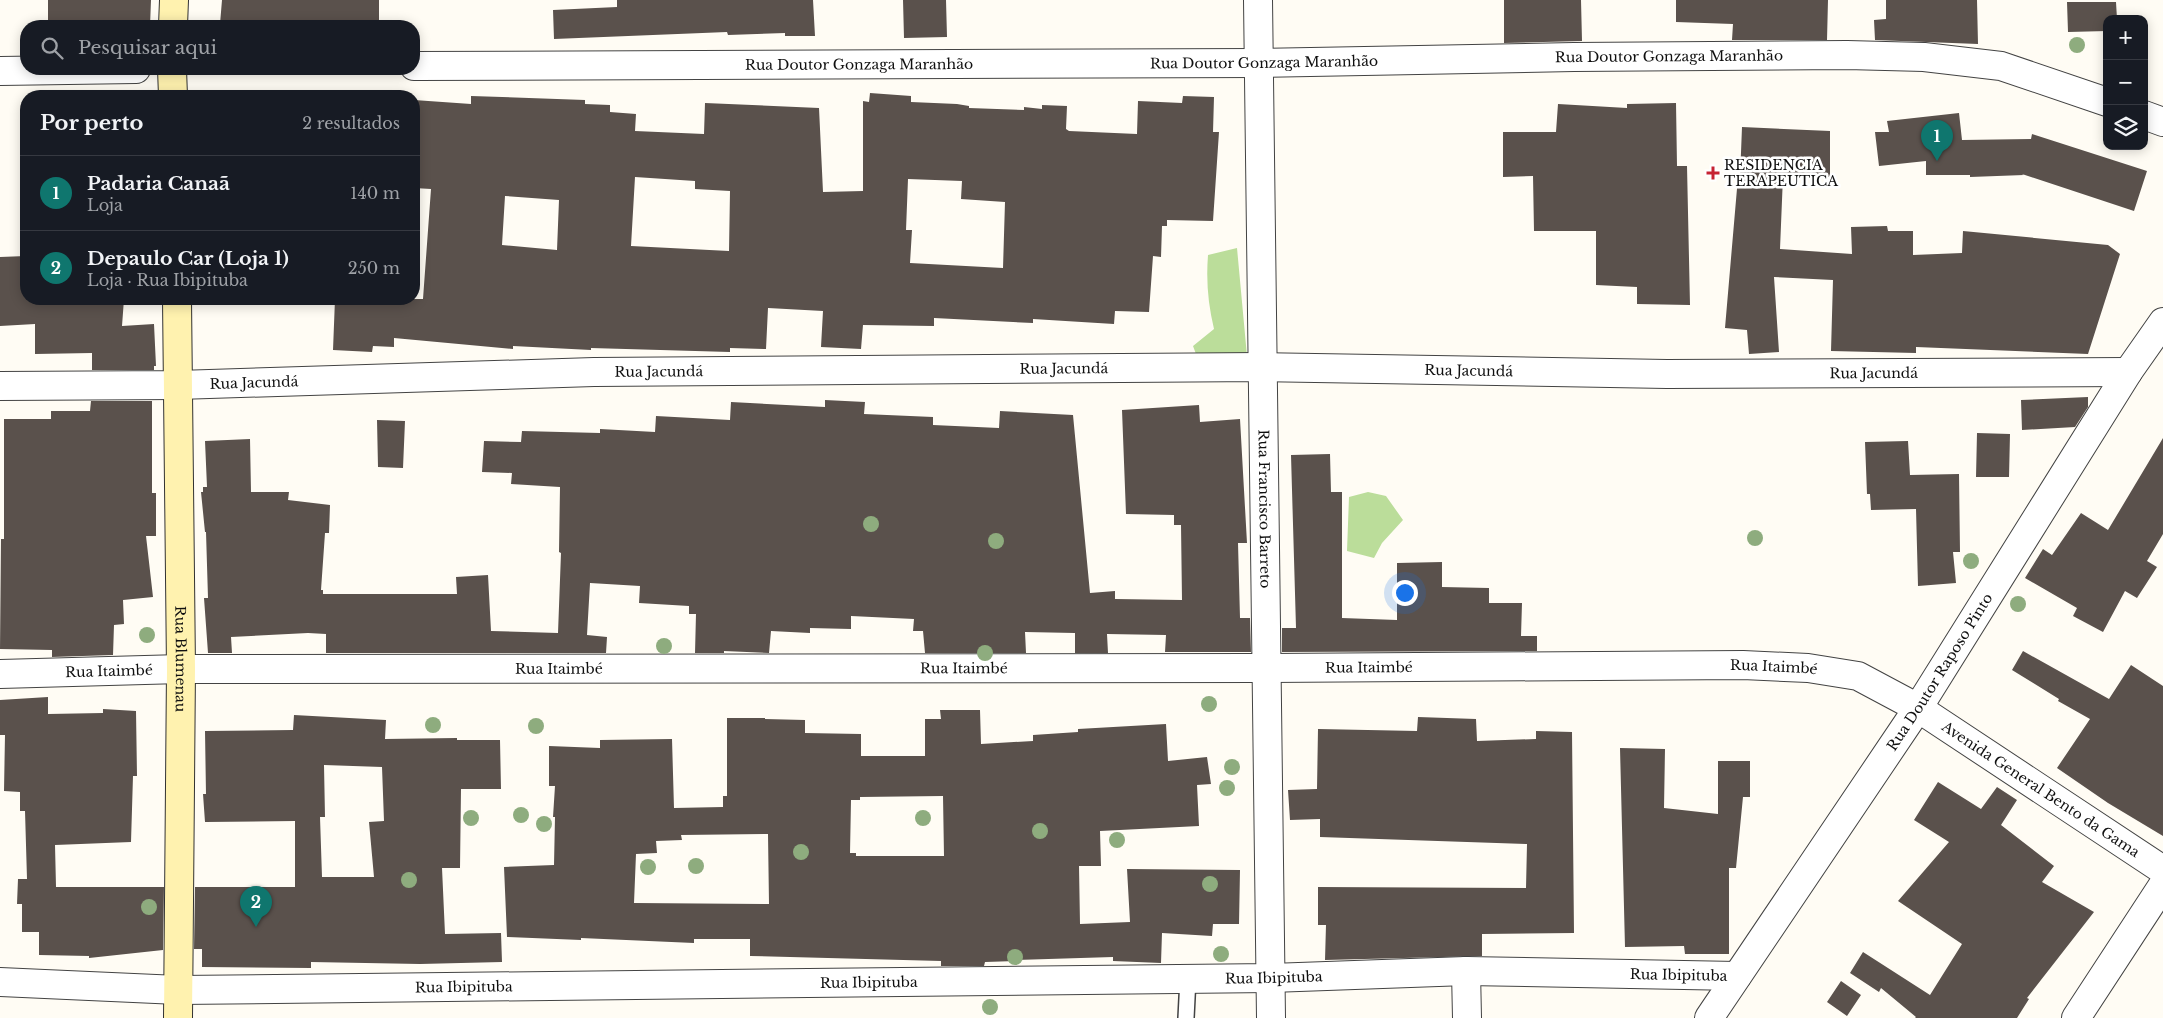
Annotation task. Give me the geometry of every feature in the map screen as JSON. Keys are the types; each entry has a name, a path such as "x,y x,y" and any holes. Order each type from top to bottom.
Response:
{"main road":[{"path":"173,20 174,0"},
{"path":"172,75 173,90"},
{"name":"Rua Blumenau","path":"177,305 180,669 178,1018"}],"street":[{"name":"Rua Francisco Barreto","path":"1258,0 1271,1018"},
{"name":"Rua Doutor Gonzaga Maranhão","path":"420,66 1258,63 1574,57 1847,55 1924,57 2001,66 2103,101"},
{"path":"0,71 20,71"},
{"path":"2148,116 2163,122"},
{"name":"Rua Doutor Raposo Pinto","path":"1709,1018 1918,708 2128,372 2163,322"},
{"name":"Rua Jacundá","path":"0,386 178,385 594,372 1262,367 1667,374 2128,372"},
{"name":"Rua Itaimbé","path":"0,674 180,669 1266,668 1743,665 1808,668 1858,676 1918,708"},
{"name":"Avenida General Bento da Gama","path":"1918,708 2163,870"},
{"path":"2076,1018 2163,885"},
{"path":"1466,971 1467,1018"},
{"name":"Rua Ibipituba","path":"0,982 178,990 1270,978 1466,971 1736,976"}],"lane":[{"path":"1186,1018 1188,978"}],"green space":[{"path":"1237,248 1247,356 1196,354 1193,346 1214,329 1208,292 1208,255"},
{"path":"1368,492 1386,496 1403,520 1382,543 1374,558 1347,551 1349,497"}],"building":[{"path":"48,0 151,0 150,20 48,20"},
{"path":"222,0 379,0 379,20 220,20"},
{"path":"617,0 813,0 815,36 785,36 785,33 728,35 727,32 554,39 553,10 617,7"},
{"path":"903,0 946,0 947,37 904,38"},
{"path":"1504,0 1581,0 1582,41 1504,43"},
{"path":"1676,0 1828,0 1827,40 1732,40 1733,24 1676,22"},
{"path":"1886,0 1977,0 1978,44 1875,40 1874,20 1886,19"},
{"path":"2067,2 2116,2 2117,15 2103,15 2103,31 2068,32"},
{"path":"870,93 911,96 911,102 957,104 969,106 969,108 1024,110 1024,107 1042,109 1042,105 1067,106 1066,129 1069,131 1137,134 1138,101 1182,103 1183,96 1214,97 1213,132 1219,132 1213,221 1167,220 1167,226 1162,226 1161,257 1153,256 1149,312 1115,311 1114,324 1033,319 1033,323 934,318 934,326 863,325 861,349 821,347 823,311 768,308 766,349 730,348 730,352 591,348 591,350 513,346 513,349 394,338 394,347 373,346 372,352 333,350 335,305 420,305 420,299 423,299 431,189 420,188 420,100 471,104 471,96 585,100 585,104 610,105 610,112 636,114 635,131 704,134 705,103 819,108 823,192 863,191 863,101 869,102","holes":["635,177 695,181 695,189 730,191 729,251 631,246","908,179 962,181 961,199 1005,202 1003,268 910,263 912,230 906,230","505,196 559,200 557,250 502,245"]},
{"path":"1676,103 1677,166 1687,166 1690,305 1637,304 1637,287 1596,285 1596,231 1534,231 1533,176 1503,177 1503,132 1556,132 1558,104 1627,108 1627,104"},
{"path":"1959,113 1962,140 2031,139 2032,134 2147,171 2134,211 2022,174 2024,175 1970,177 1970,175 1926,175 1926,161 1879,166 1875,132 1889,132 1887,121"},
{"path":"1742,127 1830,131 1830,177 1783,176 1780,249 1852,254 1851,227 1887,226 1888,231 1913,231 1913,255 1962,253 1963,231 2108,245 2120,254 2088,354 1916,347 1916,353 1831,351 1833,280 1774,277 1779,352 1749,354 1747,330 1725,328 1738,177 1740,178"},
{"path":"20,256 20,305 124,305 122,326 154,324 156,366 154,366 154,370 92,370 92,353 35,354 35,324 0,326 0,257"},
{"path":"2088,397 2088,407 2075,427 2022,430 2021,400"},
{"path":"825,400 865,402 864,414 933,417 933,425 999,428 1000,411 1073,415 1090,593 1115,591 1115,599 1182,600 1181,525 1174,525 1174,515 1126,514 1122,410 1199,405 1200,422 1240,419 1247,543 1238,543 1240,618 1250,618 1251,652 1165,652 1166,635 1107,634 1108,653 1075,653 1075,633 1025,632 1026,653 925,653 923,631 913,631 914,619 851,616 851,629 810,628 810,633 771,631 769,653 724,651 724,653 695,653 696,614 689,614 689,606 639,603 640,586 590,583 587,635 607,637 606,653 326,653 326,634 308,633 231,637 232,653 208,653 204,598 208,598 206,532 201,492 203,492 203,487 207,487 205,441 250,439 251,492 289,492 288,500 330,505 329,533 325,533 321,590 323,590 323,594 457,594 456,577 488,575 491,631 558,633 561,553 559,552 560,487 511,484 512,473 482,472 484,441 521,442 522,431 600,433 600,429 655,432 656,416 730,420 731,402 825,407"},
{"path":"91,401 152,401 152,493 156,493 156,536 146,536 153,597 123,600 124,624 114,625 113,655 52,657 52,650 0,649 1,539 4,539 4,419 51,419 51,411 90,411"},
{"path":"377,420 405,421 403,468 378,467"},
{"path":"1977,433 2010,434 2009,477 1976,477"},
{"path":"2163,438 2163,534 2147,561 2157,567 2137,598 2125,591 2103,632 2073,616 2077,608 2025,578 2043,549 2052,555 2081,513 2108,530"},
{"path":"1908,441 1910,475 1959,474 1960,552 1953,552 1956,583 1918,586 1916,509 1871,510 1870,494 1867,494 1865,442"},
{"path":"1330,454 1331,492 1342,492 1342,618 1397,620 1397,563 1442,562 1442,587 1489,588 1489,603 1522,603 1521,636 1537,636 1537,651 1282,652 1282,628 1296,628 1291,455"},
{"path":"2023,651 2109,699 2131,665 2163,686 2163,836 2108,803 2057,768 2090,719 2058,701 2059,699 2012,670"},
{"path":"48,697 48,714 103,713 103,709 136,711 137,776 133,776 131,842 55,845 56,887 164,887 163,950 89,958 89,956 39,955 39,932 22,932 22,904 17,904 18,879 27,879 25,811 20,811 20,792 4,791 5,735 0,735 0,700"},
{"path":"940,710 980,710 981,744 1033,741 1033,735 1078,732 1078,729 1166,724 1168,761 1207,757 1211,784 1197,785 1199,826 1100,831 1101,866 1079,866 1080,924 1130,922 1127,869 1240,870 1239,924 1213,924 1212,936 1162,933 1161,963 1113,961 1113,957 985,962 984,966 941,966 941,961 750,956 750,939 694,939 694,943 507,937 504,867 554,865 555,817 553,817 555,786 549,786 549,746 600,748 600,740 672,739 674,808 723,807 723,796 727,796 727,718 805,720 805,733 861,734 861,756 925,756 925,719 941,719","holes":["943,796 944,856 856,856 856,853 850,853 851,800 860,800 860,797","768,834 769,904 634,903 636,854 657,853 656,841 682,840 681,835"]},
{"path":"294,715 386,720 385,739 457,738 457,740 500,740 501,789 461,789 460,868 442,868 445,934 501,933 502,962 420,964 311,962 311,968 202,967 202,949 194,949 195,887 295,887 295,821 205,822 203,794 206,794 205,731 293,730","holes":["324,765 382,767 384,821 369,822 374,877 322,877 320,817 325,817"]},
{"path":"1418,717 1476,719 1477,741 1536,739 1536,731 1572,732 1574,933 1482,934 1482,956 1325,960 1326,925 1318,925 1318,887 1526,888 1527,844 1320,837 1320,819 1290,820 1288,790 1317,789 1318,729 1417,731"},
{"path":"1620,748 1665,749 1664,808 1718,814 1718,761 1750,761 1750,797 1743,797 1736,868 1729,868 1729,954 1685,954 1684,946 1625,947"},
{"path":"1938,782 1981,809 1997,787 2017,800 2001,825 2054,866 2042,882 2094,912 2027,998 2029,999 2017,1018 1915,1018 1881,988 1879,992 1850,973 1863,952 1930,995 1962,944 1898,901 1949,842 1914,820"},
{"path":"1841,981 1861,995 1847,1016 1827,1002"}],"place":[{"name":"Padaria Canaã","path":"1937,161"},
{"name":"RESIDENCIA TERAPEUTICA","path":"1713,173"},
{"name":"Depaulo Car (Loja 1)","path":"256,927"}]}
